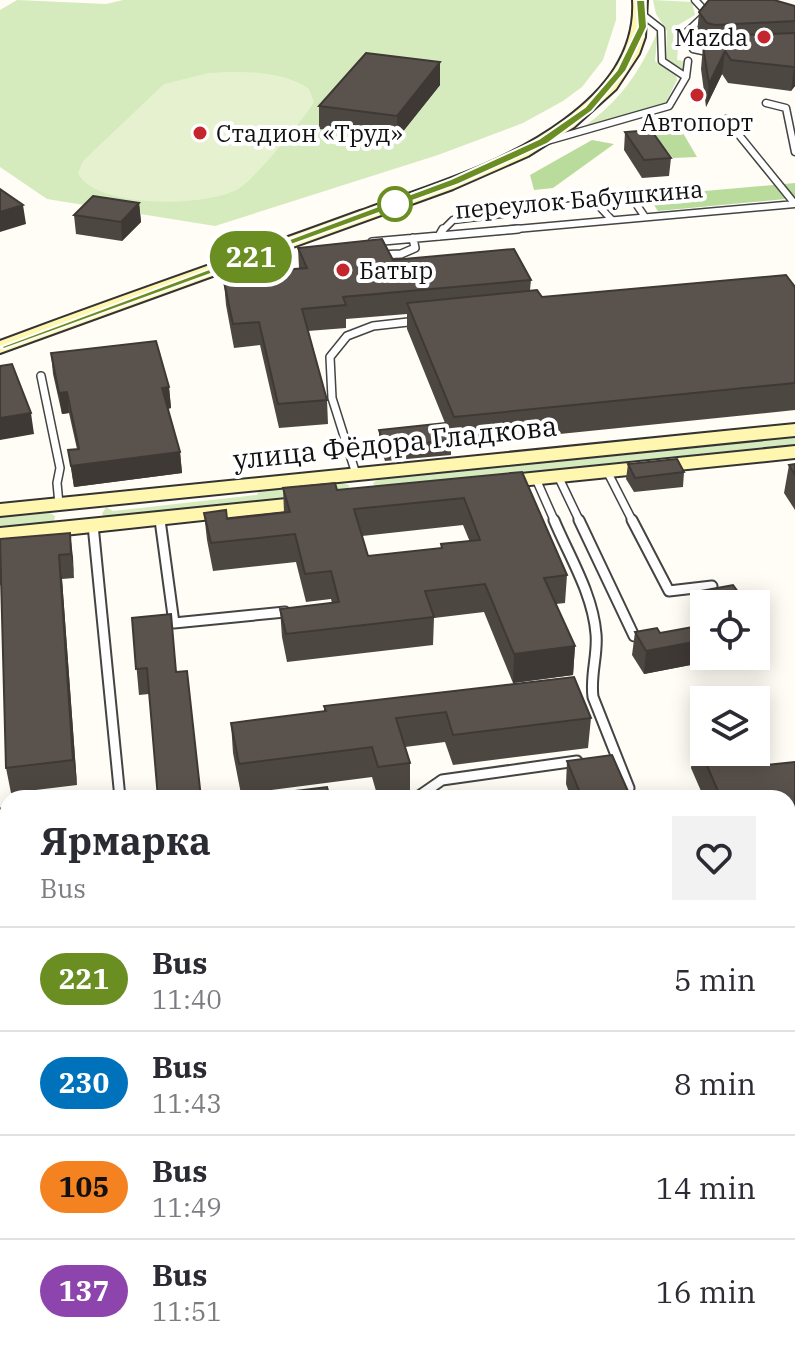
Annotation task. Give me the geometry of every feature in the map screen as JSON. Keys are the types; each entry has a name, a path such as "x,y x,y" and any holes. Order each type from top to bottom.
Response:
{"main road":[{"path":"0,347 279,243 515,147 561,119 583,101 621,51 630,20 629,0"},
{"path":"0,338 455,182 543,141 588,109 622,71 635,45 642,8"},
{"name":"улица Фёдора Гладкова","path":"0,510 795,430"},
{"name":"улица Фёдора Гладкова","path":"473,485 795,452"},
{"path":"356,474 364,497"},
{"name":"улица Фёдора Гладкова","path":"0,535 332,500"},
{"path":"66,504 84,526"}],"lane":[{"path":"695,0 707,13"},
{"path":"642,8 663,33 662,61 686,77"},
{"path":"722,13 707,13 687,32 693,49 726,53"},
{"path":"543,141 669,106 686,77 688,61"},
{"path":"766,103 786,108 795,152"},
{"path":"726,119 795,204"},
{"path":"628,192 645,217"},
{"path":"439,236 444,226 453,220 590,203 597,204 612,220"},
{"name":"переулок Бабушкина","path":"356,244 795,204"},
{"path":"369,255 411,252 415,248 413,238"},
{"path":"279,243 306,247"},
{"path":"356,474 332,398 330,357 347,336 373,326 420,321"},
{"path":"41,376 60,468 57,483 66,504"},
{"path":"607,471 669,591 712,586"},
{"path":"558,476 634,636"},
{"path":"536,479 593,610 597,637 591,681 593,697 629,788"},
{"path":"160,518 174,623 285,612"},
{"path":"84,526 119,790"},
{"path":"600,758 616,756"},
{"path":"428,790 442,780 584,760"}],"green space":[{"path":"17,0 106,4 123,0 616,0 616,20 603,60 582,87 523,123 438,155 215,226 47,199 0,167 0,10"},
{"path":"653,0 692,2 695,15 678,25 683,36 679,38 677,60 683,61 684,70 666,60 667,31 656,14"},
{"path":"658,31 655,61 677,80 665,104 581,129 607,108 627,86"},
{"name":"Стадион «Труд»","path":"248,72 287,78 309,89 314,102 258,171 241,187 226,194 206,199 155,201 129,199 88,185 78,173 83,161 164,84 209,73"},
{"path":"676,121 697,157 673,158 649,128"},
{"path":"592,140 614,144 553,188 534,190 530,175"},
{"path":"795,183 795,198 658,211 648,196"},
{"path":"795,435 795,449 376,489 373,483 384,476"},
{"path":"335,481 349,485 348,494 106,519 102,514 106,507 113,511 257,495 260,488"},
{"path":"50,513 55,516 53,525 0,532 0,517"}],"building":[{"path":"709,0 774,0 795,6 795,21 715,25 707,23 699,12"},
{"path":"795,33 794,67 731,60 725,51 709,84 703,46 722,46 715,36"},
{"path":"366,53 440,62 397,116 319,106"},
{"path":"651,130 671,158 644,160 625,132"},
{"path":"0,189 23,205 0,212"},
{"path":"93,196 139,203 121,222 74,215"},
{"path":"382,239 393,260 514,249 531,280 343,297 346,305 302,309 327,400 278,404 259,322 233,324 224,282 243,281 242,273 307,268 298,248"},
{"path":"786,275 795,287 795,383 454,417 407,303 537,290 542,297"},
{"path":"156,341 169,387 162,388 180,452 71,466 68,450 79,449 67,392 59,393 51,353"},
{"path":"12,364 31,413 0,418 0,366"},
{"path":"445,423 451,440 385,447 379,430"},
{"path":"677,459 684,472 635,478 628,464"},
{"path":"522,472 567,575 544,578 575,646 514,654 485,584 425,591 434,617 286,634 280,609 339,602 331,571 305,574 295,534 211,543 204,513 226,510 227,519 290,512 283,488 335,483 337,490","holes":["464,498 480,540 441,544 442,548 368,556 354,509"]},
{"path":"70,533 71,554 59,555 73,760 6,768 0,539"},
{"path":"733,585 737,590 706,590"},
{"path":"171,614 176,672 187,671 200,790 157,790 147,668 136,669 132,618"},
{"path":"657,628 660,633 690,628 690,643 646,651 635,632"},
{"path":"574,677 591,718 453,735 446,712 396,718 410,763 378,767 372,747 239,764 231,723 326,711 324,706"},
{"path":"612,755 627,790 579,790 567,761"},
{"path":"795,762 795,790 718,790 707,766 770,766"}],"bus line":[{"name":"221","path":"0,347 455,182 543,141 588,109 622,71 642,27 640,0"}],"place":[{"name":"Mazda","path":"764,37"},
{"name":"Автопорт","path":"697,95"},
{"name":"Стадион «Труд»","path":"200,133"},
{"name":"Батыр","path":"343,270"}]}
